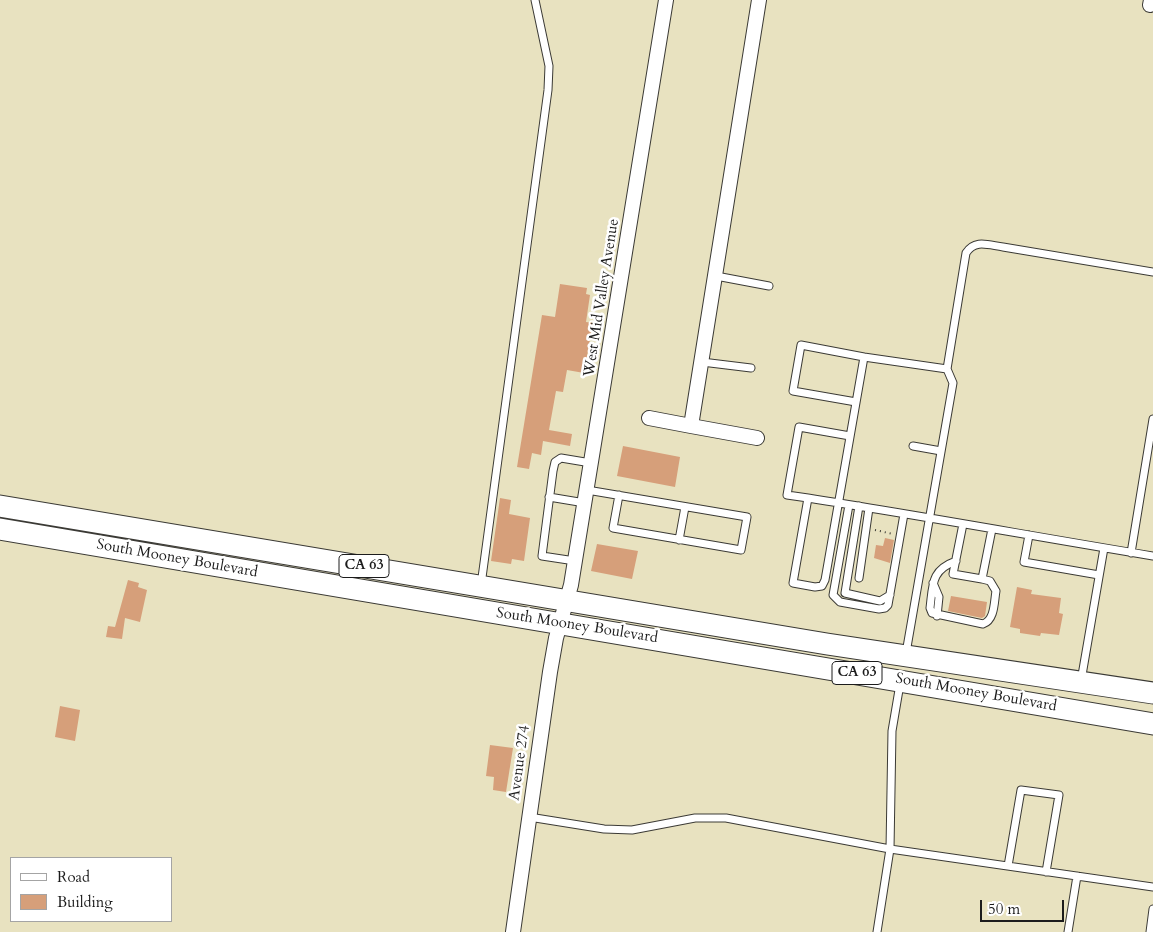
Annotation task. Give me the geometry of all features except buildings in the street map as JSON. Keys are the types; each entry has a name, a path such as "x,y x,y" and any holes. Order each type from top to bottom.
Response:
{"main road":[{"name":"South Mooney Boulevard","path":"0,506 906,656 1153,693"},
{"name":"South Mooney Boulevard","path":"0,529 1153,724"},
{"path":"738,653 761,649 891,665 901,661 906,656"},
{"path":"901,680 909,675 921,674 1045,690 1076,682"}],"street":[{"name":"West Mid Valley Avenue","path":"567,600 586,497 666,0"},
{"path":"691,426 760,0"},
{"path":"649,418 757,438"},
{"name":"Avenue 274","path":"513,932 546,699 560,623 567,600"}],"lane":[{"path":"481,585 549,84 549,66 536,0"},
{"path":"906,656 953,384 947,369 966,253 970,246 978,243 1153,272"},
{"path":"716,276 769,286"},
{"path":"856,402 793,391 801,345 864,357 947,369"},
{"path":"808,498 794,583 815,587 822,586 825,580 864,357"},
{"path":"702,362 751,368"},
{"path":"1131,553 1153,419"},
{"path":"850,436 799,427 787,495 1153,556"},
{"path":"913,446 941,450"},
{"path":"575,561 542,556 549,497 555,462 558,459 591,463"},
{"path":"549,497 619,495 747,517 741,550 613,528 619,495"},
{"path":"849,505 833,596 840,602 879,609 885,608 890,595 904,514"},
{"path":"859,506 845,593 880,601 890,595"},
{"path":"679,540 685,507"},
{"path":"858,578 869,508"},
{"path":"956,561 943,566 937,572 933,582 930,608 932,613 938,616 983,624 988,622 992,617 996,591 990,581 953,574 956,561 962,524"},
{"path":"982,579 992,529"},
{"path":"1030,535 1024,562 1099,575"},
{"path":"1076,682 1104,548"},
{"path":"877,932 890,849 892,731 901,680"},
{"path":"1008,866 1021,790 1059,795 1046,872"},
{"path":"529,817 604,829 632,830 696,818 726,818 890,849 1153,887"},
{"path":"1068,932 1077,876"},
{"path":"1150,932 1153,909"}],"path":[{"path":"866,529 896,535 898,522 902,523"}]}
